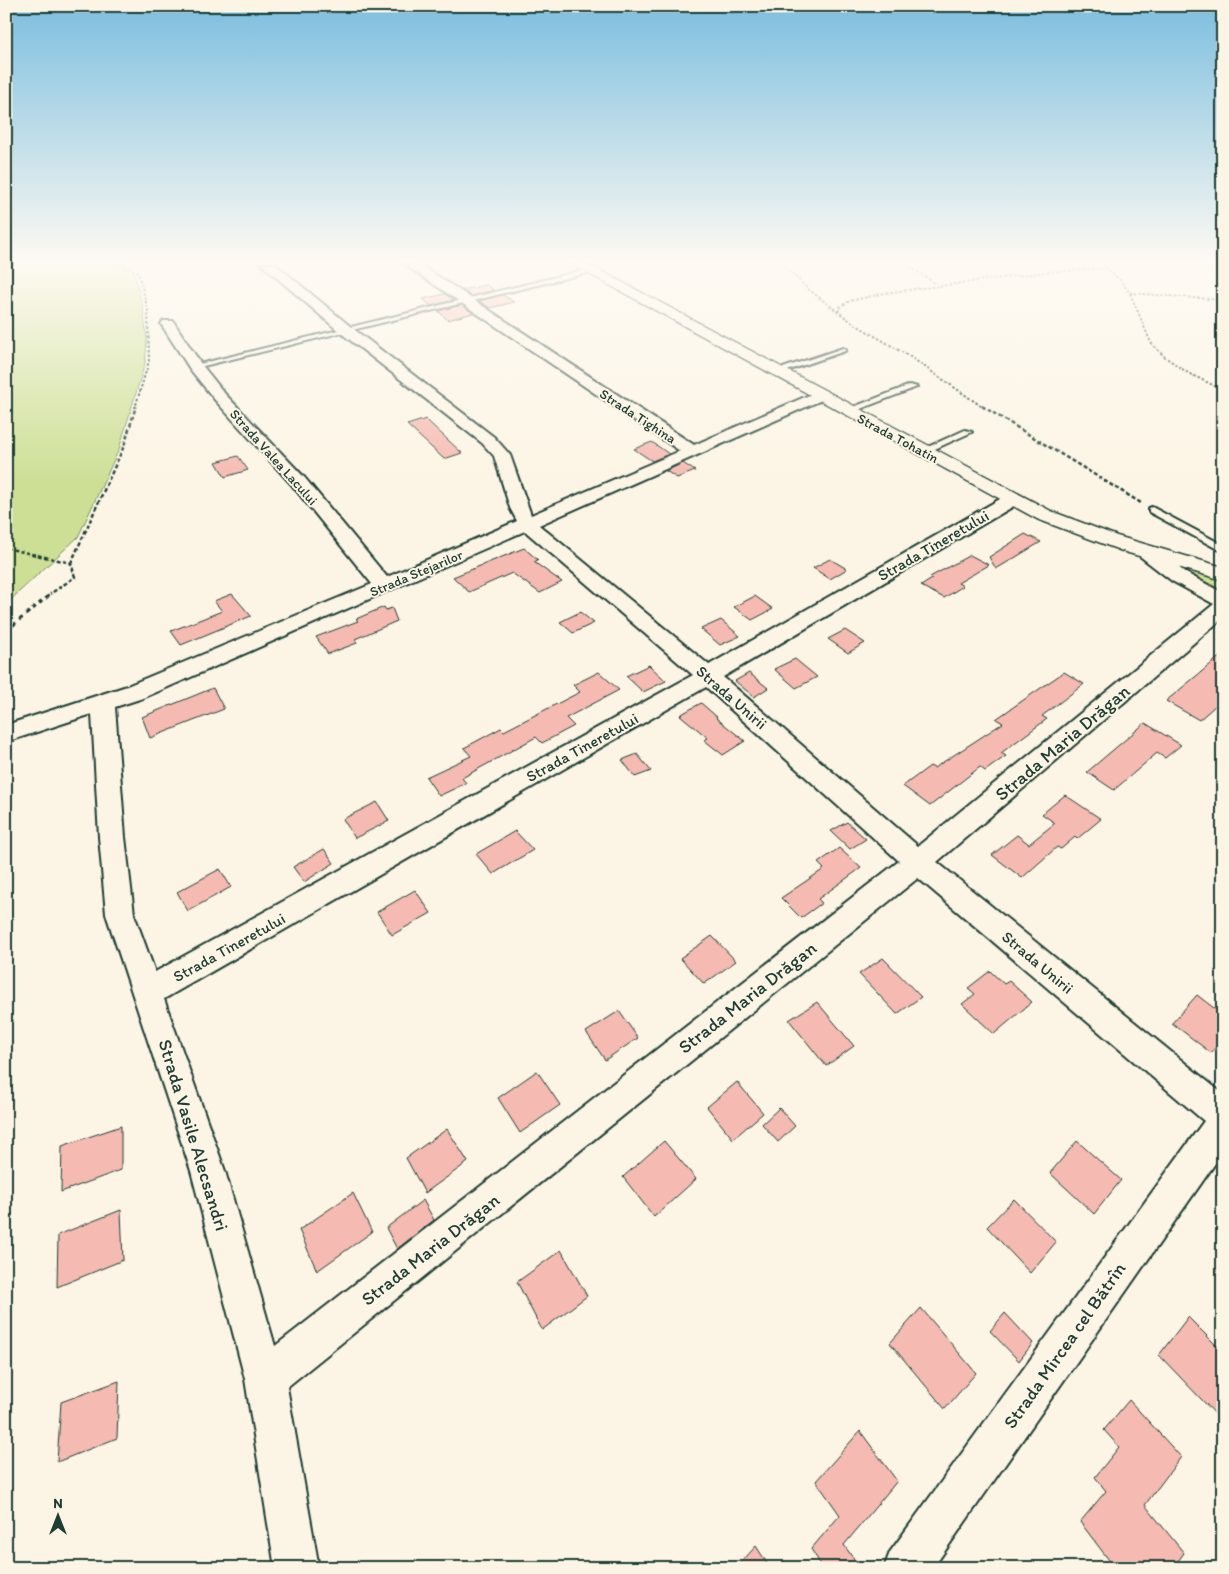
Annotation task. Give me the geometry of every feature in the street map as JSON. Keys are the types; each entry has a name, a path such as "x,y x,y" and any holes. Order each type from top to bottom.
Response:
{"street":[{"name":"Strada Valea Lacului","path":"177,337 195,366 220,397 298,481 384,586"},
{"name":"Strada Unirii","path":"356,337 488,440 502,455 519,508 527,524 708,676 918,862 1223,1116"},
{"name":"Strada Tighina","path":"520,337 692,451"},
{"name":"Strada Tohatin","path":"711,337 1013,499 1073,527 1148,553 1179,578 1223,601"},
{"name":"Strada Stejarilor","path":"6,734 135,692 384,586 819,396"},
{"name":"Strada Tineretului","path":"148,992 708,676 1013,499"},
{"path":"1148,553 1223,574"},
{"name":"Strada Maria Drăgan","path":"265,1379 918,862 1223,607"},
{"name":"Strada Vasile Alecsandri","path":"103,702 112,837 120,914 208,1171 265,1379 297,1568"},
{"name":"Strada Mircea cel Bătrîn","path":"906,1568 1223,1123"}],"lane":[{"path":"195,366 315,337"},
{"path":"775,372 843,350"},
{"path":"847,411 913,387"},
{"path":"923,451 968,432"},
{"path":"1152,510 1223,549"}],"path":[{"path":"6,631 50,594 75,576 71,563 124,446 149,361 149,337"},
{"path":"876,337 912,358 1000,419 1152,510"},
{"path":"1149,337 1151,343 1165,357 1188,373 1223,390"},
{"path":"6,548 71,563"}],"green space":[{"path":"6,337 147,337 145,363 119,449 78,537 6,604"},
{"path":"1186,569 1223,577 1223,596 1185,572"}],"building":[{"path":"426,419 462,453 444,459 407,425"},
{"path":"652,442 669,454 652,461 634,449"},
{"path":"238,456 248,470 225,477 216,462"},
{"path":"683,463 695,471 677,478 666,471"},
{"path":"1025,534 1041,542 996,569 989,557"},
{"path":"524,548 538,560 534,562 562,582 540,593 512,573 469,592 453,577"},
{"path":"970,555 989,565 958,583 963,586 944,598 921,586 932,579 930,577"},
{"path":"830,559 847,569 830,579 813,568"},
{"path":"232,594 251,616 181,645 171,631 222,611 214,601"},
{"path":"755,596 773,609 752,620 734,607"},
{"path":"384,607 386,610 392,608 397,621 355,639 357,643 328,654 316,637 358,621 356,619"},
{"path":"580,612 594,623 573,633 560,622"},
{"path":"721,620 740,636 720,645 701,629"},
{"path":"845,630 865,643 848,653 828,639"},
{"path":"1223,654 1223,699 1199,720 1166,701"},
{"path":"795,659 817,677 796,688 774,669"},
{"path":"649,665 666,681 643,692 626,676"},
{"path":"599,672 619,690 566,718 574,726 542,743 536,737 462,778 466,783 439,796 426,777 471,756 464,748 501,728 504,731 580,692 573,685"},
{"path":"1064,672 1084,684 1042,716 1047,719 1001,753 1006,756 985,771 980,767 930,806 903,786 930,766 934,768 1003,723 996,719"},
{"path":"749,673 768,688 754,697 735,681"},
{"path":"213,688 224,709 150,738 142,717"},
{"path":"701,703 716,718 745,741 723,755 704,740 708,738 680,715"},
{"path":"1145,723 1181,745 1165,758 1157,753 1114,790 1087,772"},
{"path":"637,754 651,771 635,777 622,760"},
{"path":"1065,795 1101,819 1077,839 1075,837 1061,849 1057,847 1022,878 992,855 1017,835 1029,844 1055,823 1042,814"},
{"path":"377,802 389,821 355,838 343,819"},
{"path":"847,822 866,839 850,849 831,831"},
{"path":"515,831 533,850 493,874 476,854"},
{"path":"839,848 861,868 818,899 822,903 801,918 781,898 824,869 818,863"},
{"path":"324,849 334,863 304,882 293,867"},
{"path":"220,869 231,887 188,911 177,892"},
{"path":"415,890 431,913 392,935 377,912"},
{"path":"712,936 736,961 704,984 680,958"},
{"path":"883,958 921,997 897,1014 859,974"},
{"path":"990,971 1004,984 1009,981 1032,1002 994,1034 962,1004 975,994 968,988"},
{"path":"1197,995 1223,1015 1223,1039 1211,1053 1172,1023"},
{"path":"817,1002 854,1046 826,1066 789,1020"},
{"path":"619,1011 638,1038 605,1060 586,1032"},
{"path":"537,1071 560,1105 520,1133 498,1098"},
{"path":"737,1082 763,1113 733,1139 707,1107"},
{"path":"779,1108 795,1126 778,1142 762,1124"},
{"path":"121,1126 121,1170 61,1192 62,1146"},
{"path":"447,1129 468,1162 425,1193 406,1158"},
{"path":"664,1141 696,1179 654,1217 623,1177"},
{"path":"1077,1141 1121,1180 1094,1214 1050,1173"},
{"path":"353,1193 372,1232 317,1271 299,1230"},
{"path":"1014,1199 1056,1242 1030,1273 987,1227"},
{"path":"423,1200 434,1220 397,1249 386,1228"},
{"path":"121,1210 123,1260 57,1287 58,1235"},
{"path":"561,1250 587,1296 542,1330 517,1282"},
{"path":"921,1308 976,1373 945,1409 890,1343"},
{"path":"1005,1313 1033,1343 1019,1361 990,1331"},
{"path":"1188,1317 1223,1352 1223,1422 1159,1355"},
{"path":"119,1381 117,1438 57,1462 61,1402"},
{"path":"1129,1400 1181,1457 1145,1505 1184,1553 1173,1568 1115,1568 1080,1522 1106,1491 1095,1477 1119,1447 1104,1430"},
{"path":"860,1431 897,1481 844,1545 860,1568 823,1568 811,1549 840,1515 816,1481"},
{"path":"756,1546 770,1568 736,1568"}]}
